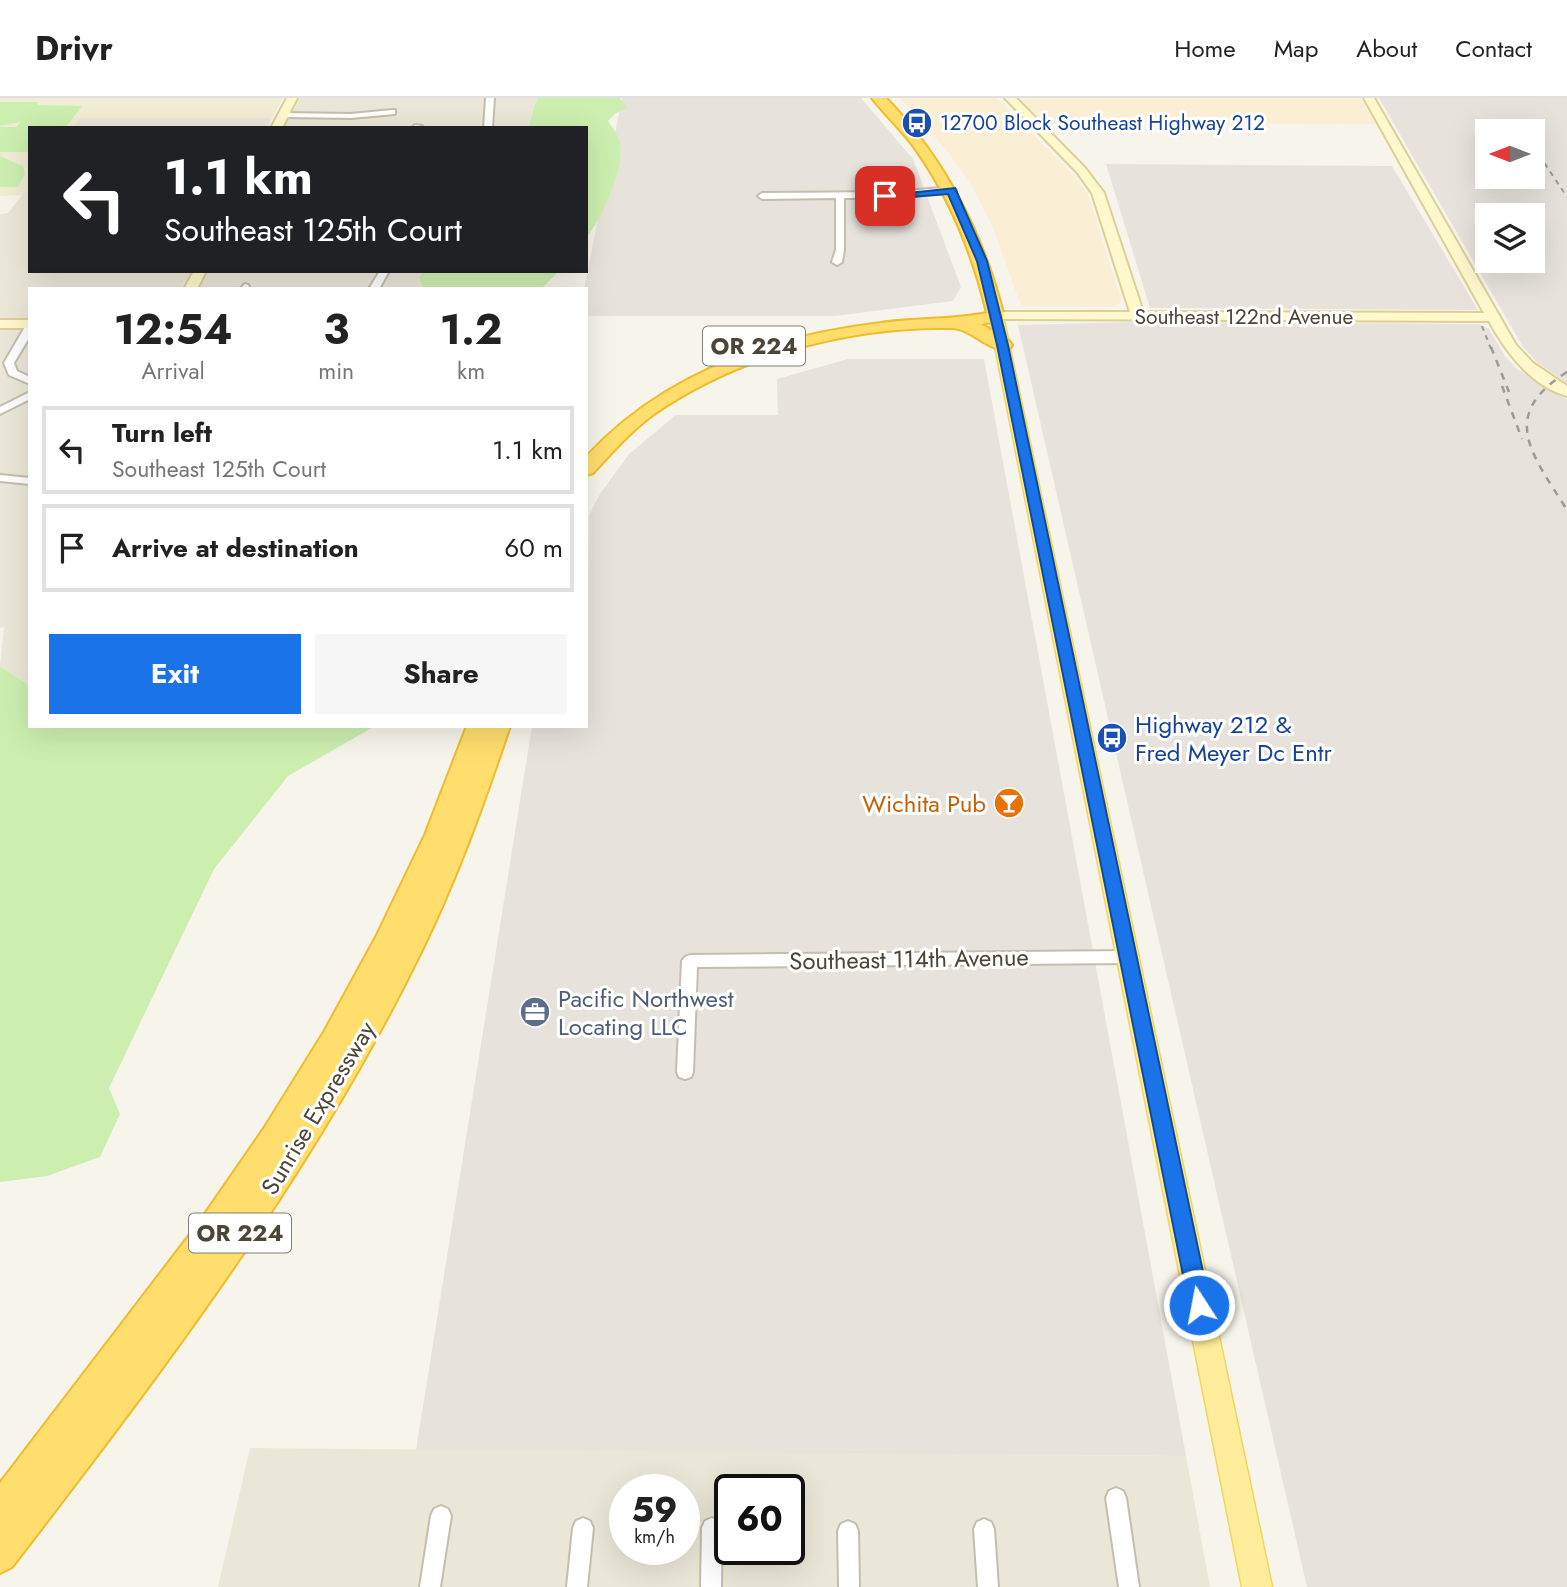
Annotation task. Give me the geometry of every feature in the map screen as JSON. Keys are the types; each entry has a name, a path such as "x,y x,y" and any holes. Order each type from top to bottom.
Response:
{"highway":[{"path":"879,98 922,146 951,190 974,236 996,316"},
{"name":"OR 224","path":"588,467 616,436 642,414 715,372 764,354 821,338 951,318 974,302 988,280"},
{"name":"OR 224","path":"588,445 626,411 672,381 734,354 797,334 843,324 996,316"},
{"path":"951,318 976,328 1003,345"},
{"name":"Sunrise Expressway","path":"0,1510 142,1328 214,1228 304,1093 376,966 418,882 444,821 477,728"},
{"name":"Sunrise Expressway","path":"0,1555 178,1322 327,1100 399,970 440,885 498,728"}],"main road":[{"path":"277,126 292,98"},
{"path":"1010,98 1081,170 1098,193 1139,316"},
{"path":"1369,98 1518,357 1534,372 1567,392"},
{"path":"996,316 1257,1587"},
{"name":"Southeast 122nd Avenue","path":"996,316 1493,317"},
{"path":"0,324 28,326"}],"street":[{"path":"488,126 490,98"},
{"path":"283,115 348,123 392,112"},
{"path":"762,196 840,196 951,190"},
{"path":"837,262 840,250 840,196"},
{"path":"28,328 5,356 10,370 28,380"},
{"path":"0,411 28,396"},
{"path":"0,478 28,480"},
{"name":"Southeast 114th Avenue","path":"685,1072 690,961 1129,957"},
{"path":"1116,1498 1129,1587"},
{"path":"430,1587 441,1516"},
{"path":"577,1587 583,1528"},
{"path":"711,1587 712,1528"},
{"path":"984,1529 988,1587"},
{"path":"848,1531 849,1587"}],"shaded area":[{"path":"0,98 283,98 272,118 79,118 73,126 28,126 28,188 22,195 0,196"},
{"path":"300,98 537,98 529,126 285,126"},
{"path":"622,98 861,98 913,159 961,287 953,301 835,316 588,316 588,287 584,287"},
{"path":"900,98 997,98 1073,175 1088,194 1121,300 1119,304 1112,307 1021,306 992,225 973,188 949,153"},
{"path":"1019,98 1361,98 1376,124 1045,123"},
{"path":"1379,98 1567,98 1567,383 1538,363 1523,347 1480,273 1545,273 1545,203 1475,203 1475,264"},
{"path":"79,118 272,118 268,126 73,126"},
{"path":"1106,164 1392,166 1478,310 1150,308"},
{"path":"28,188 28,273 191,273 182,287 28,287 28,319 0,320 0,214 8,213"},
{"path":"207,273 422,273 419,278 423,287 200,287"},
{"path":"1138,322 1479,324 1489,329 1505,356 1517,369 1567,399 1567,1587 1307,1587 1018,325"},
{"path":"0,328 28,328 28,685 0,666 4,627 0,628"},
{"path":"848,359 984,359 1186,1456 416,1450 532,728 588,728 589,515 600,494 629,454 676,415 778,415 777,379"},
{"path":"250,1448 1186,1456 1210,1587 218,1587"}],"green space":[{"path":"537,98 620,98 627,108 608,121 618,138 621,151 619,164 606,205 588,235 588,126 529,126"},
{"path":"0,102 82,106 67,126 28,126 28,152 0,152 0,127 16,127 21,122 0,126"},
{"path":"0,156 23,166 25,174 18,187 0,187"},
{"path":"422,273 557,273 543,287 423,287 419,278"},
{"path":"0,666 28,685 28,728 372,728 288,776 214,869 109,1088 120,1114 100,1157 47,1176 0,1182"}],"railway":[{"path":"1545,164 1567,197"},
{"path":"1482,326 1491,349"},
{"path":"1491,347 1509,392"},
{"path":"1567,372 1546,388 1533,404 1527,420 1528,437 1534,454 1567,510"},
{"path":"1502,386 1522,439"}],"place":[{"name":"12700 Block Southeast Highway 212","path":"917,123"},
{"name":"Highway 212 & Fred Meyer Dc Entr","path":"1112,738"},
{"name":"Wichita Pub","path":"1009,803"},
{"name":"Pacific Northwest Locating LLC","path":"535,1012"}],"route":[{"path":"885,196 951,190 974,236 982,261 1003,345 1199,1305"}]}
